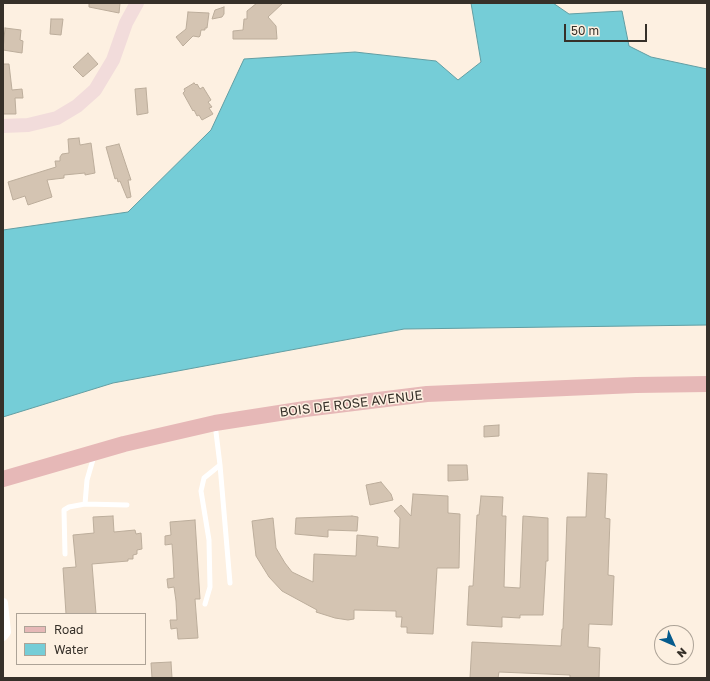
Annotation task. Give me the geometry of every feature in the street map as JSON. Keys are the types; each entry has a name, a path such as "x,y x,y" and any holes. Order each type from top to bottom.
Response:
{"main road":[{"path":"3,126 28,125 57,118 77,106 95,90 113,60 126,23 137,3"},
{"name":"BOIS DE ROSE AVENUE","path":"3,479 124,444 215,423 305,409 426,394 636,384 707,384"}],"street":[{"path":"3,603 6,632 3,636"}],"lane":[{"path":"215,423 230,583"},
{"path":"85,504 87,480 94,453"},
{"path":"205,604 210,587 209,540 200,491 204,478 220,465"},
{"path":"64,554 64,510 68,507 85,504 127,506"}],"water":[{"path":"471,3 553,3 569,14 622,11 629,46 651,57 707,69 707,325 404,329 113,383 3,417 3,230 128,212 211,130 244,59 355,52 436,61 458,80 481,62"}],"building":[{"path":"89,3 120,3 119,13 89,7"},
{"path":"257,3 283,3 268,17 276,26 277,39 233,39 233,31 243,30 244,19 247,19 247,11"},
{"path":"224,7 224,14 222,17 212,19 215,10"},
{"path":"188,12 209,13 207,28 205,28 205,30 201,30 199,37 193,36 183,46 176,37 186,29"},
{"path":"51,19 63,19 61,35 50,34"},
{"path":"5,28 21,30 20,40 23,41 22,53 3,50"},
{"path":"88,53 98,64 83,77 73,67"},
{"path":"3,64 9,64 12,90 22,89 23,98 15,98 16,114 3,114"},
{"path":"194,83 196,85 197,84 200,89 203,87 211,100 208,102 212,107 209,108 213,114 202,120 199,115 197,116 194,110 193,111 183,93 185,91 184,89"},
{"path":"146,88 148,113 137,115 135,89"},
{"path":"79,138 80,145 91,143 95,173 85,175 85,173 64,175 64,178 47,180 52,197 28,205 25,196 13,200 8,182 56,167 55,161 60,161 62,154 69,153 68,139"},
{"path":"119,144 131,180 128,180 131,197 127,198 120,181 118,182 117,178 115,179 106,147"},
{"path":"499,425 499,436 484,437 484,426"},
{"path":"448,465 467,465 468,480 448,481"},
{"path":"588,473 607,474 605,518 610,519 608,575 614,576 612,625 589,624 588,647 600,648 599,678 570,678 570,675 499,672 498,678 470,678 472,642 561,646 563,629 567,517 586,517"},
{"path":"381,482 391,494 393,500 370,505 366,485"},
{"path":"413,494 448,496 448,513 460,514 459,568 437,568 433,634 407,633 407,627 401,627 402,617 396,617 396,611 354,610 354,619 348,620 335,618 316,612 317,610 282,591 269,577 256,556 252,521 273,518 276,548 285,563 292,572 313,582 314,554 356,556 357,535 378,537 377,546 399,548 400,518 394,511 401,505 411,516"},
{"path":"481,496 503,497 502,516 506,516 504,587 520,588 523,516 548,518 548,561 546,561 543,615 520,615 520,618 502,617 502,627 467,625 469,586 473,586 477,515 479,515"},
{"path":"113,516 114,532 135,530 136,534 141,533 142,549 137,550 137,554 133,555 133,559 128,559 128,561 92,564 96,613 66,613 63,568 76,567 73,535 94,533 93,517"},
{"path":"358,517 357,531 328,530 328,537 295,534 296,518"},
{"path":"195,520 200,599 195,599 198,638 178,639 177,628 171,629 170,620 177,620 174,587 168,588 167,579 174,578 172,544 165,545 165,536 171,535 170,522"},
{"path":"171,662 172,678 152,678 151,663"}]}
